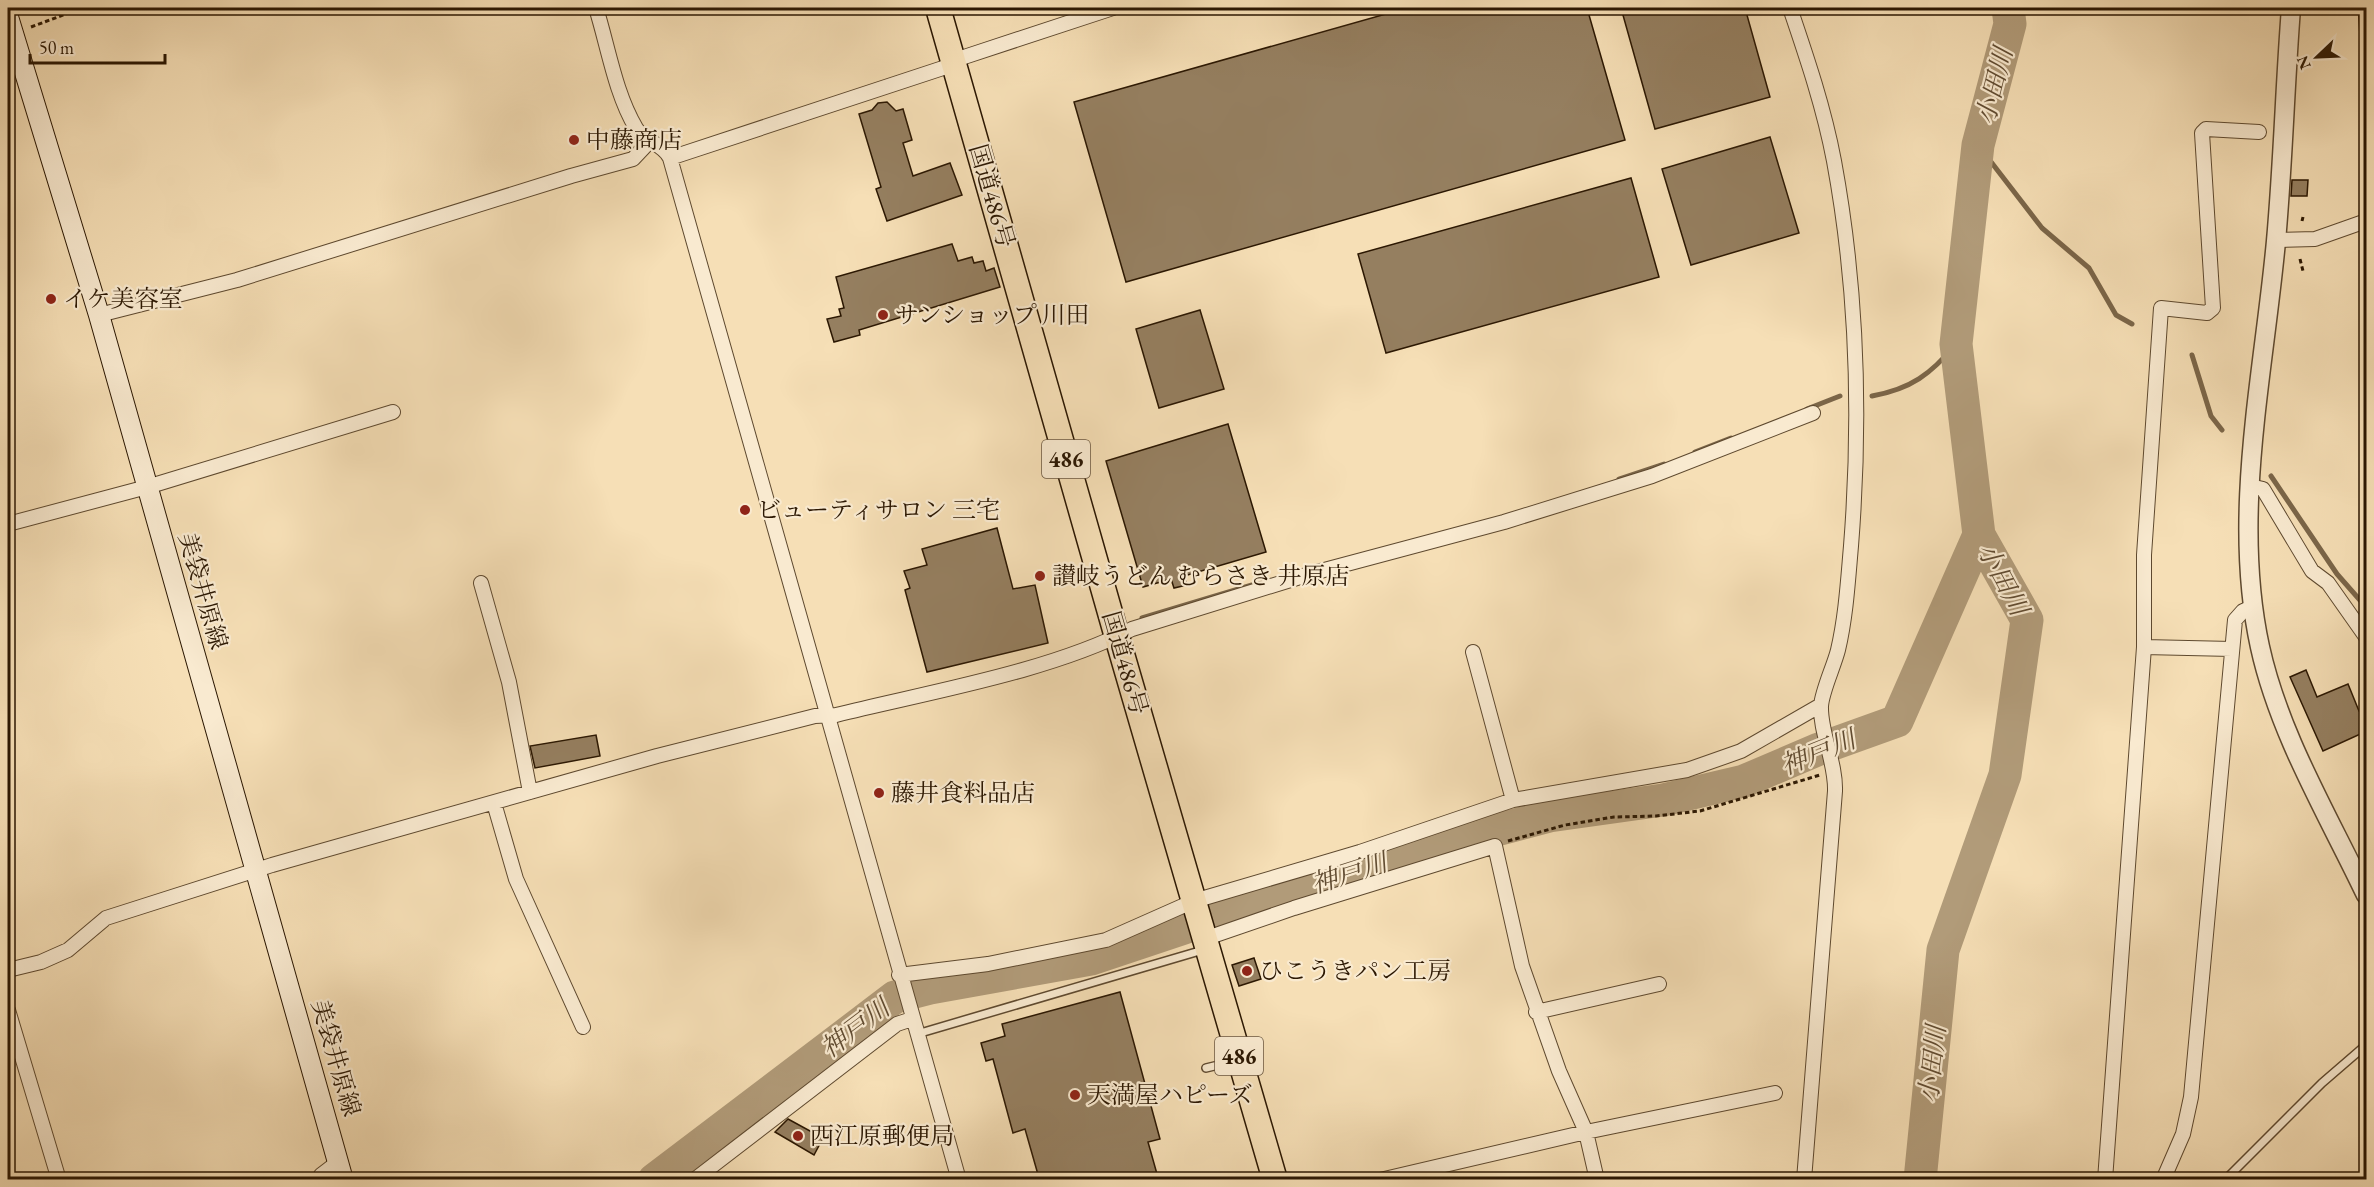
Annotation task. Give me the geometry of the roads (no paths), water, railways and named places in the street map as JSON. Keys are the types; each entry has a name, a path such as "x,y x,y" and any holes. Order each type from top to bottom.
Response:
{"highway":[{"name":"国道486号","path":"938,8 1117,637 1275,1179"}],"main road":[{"name":"美袋井原線","path":"9,28 99,315 341,1171"}],"street":[{"path":"596,8 626,106 636,127 650,141 662,147 670,158 900,979 959,1179"},
{"path":"670,158 943,68 954,62 1113,8"},
{"path":"1790,8 1812,74 1834,161 1847,258 1855,365 1856,470 1851,547 1842,634 1822,712 1835,769 1804,1179"},
{"path":"2290,8 2276,240 2250,486 2254,606 2260,646 2272,692 2295,749 2367,895"},
{"path":"2105,1179 2144,648 2144,555 2161,308 2207,313 2213,308 2202,133 2206,129 2259,132"},
{"path":"99,315 237,280 571,176 633,159 650,141"},
{"path":"2276,240 2315,239 2367,221"},
{"path":"8,524 147,487 393,412"},
{"path":"8,970 41,962 68,950 106,918 257,871 657,756 1029,667 1117,637 1132,629 1313,573 1504,522 1652,476 1814,413"},
{"path":"2250,486 2262,489 2312,571 2328,583 2367,637"},
{"path":"481,583 509,682 531,792"},
{"path":"2163,1179 2183,1134 2191,1097 2235,620 2243,610 2254,606"},
{"path":"2144,648 2232,649"},
{"path":"1473,652 1513,800"},
{"path":"1201,927 1360,852 1513,800 1687,770 1741,751 1822,712"},
{"path":"494,803 516,879 583,1027"},
{"path":"900,979 1106,940 1201,927 1294,908 1495,846 1522,966 1536,1012 1586,1132 1597,1179"},
{"path":"1536,1012 1659,984"},
{"path":"8,1010 59,1179"},
{"path":"694,1179 910,1014"},
{"path":"1380,1179 1586,1132 1775,1093"},
{"path":"320,1179 321,1175 341,1171"}],"lane":[{"path":"917,1034 1201,927"},
{"path":"2225,1179 2322,1083 2367,1045"},
{"path":"1206,1068 1240,1060"}],"waterway":[{"name":"小田川","path":"1920,1180 1943,950 2005,775 2027,620 1979,535 1956,344 1978,145 2010,24 2008,8"},
{"path":"1978,145 2042,228 2089,268 2116,315 2132,324"},
{"path":"1872,396 1898,389 1919,379 1938,364 1956,344"},
{"path":"2192,355 2211,416 2222,430"},
{"path":"1807,409 1840,396"},
{"path":"1695,452 1731,438"},
{"path":"1619,479 1664,464"},
{"path":"2271,476 2337,574 2366,607"},
{"name":"神戸川","path":"654,1180 895,997 930,988 1091,959 1409,853 1549,816 1663,800 1744,781 1819,749 1897,721 1979,535"},
{"path":"1142,618 1252,585"}],"railway":[{"path":"2361,8 2366,87"}],"place":[{"name":"中藤商店","path":"574,140"},
{"name":"イケ美容室","path":"51,299"},
{"name":"サンショップ 川田","path":"883,315"},
{"name":"ビューティサロン 三宅","path":"745,510"},
{"name":"讃岐うどん むらさき 井原店","path":"1040,576"},
{"name":"藤井食料品店","path":"879,793"},
{"name":"ひこうきパン工房","path":"1247,971"},
{"name":"天満屋ハピーズ","path":"1075,1095"},
{"name":"西江原郵便局","path":"798,1136"}]}
